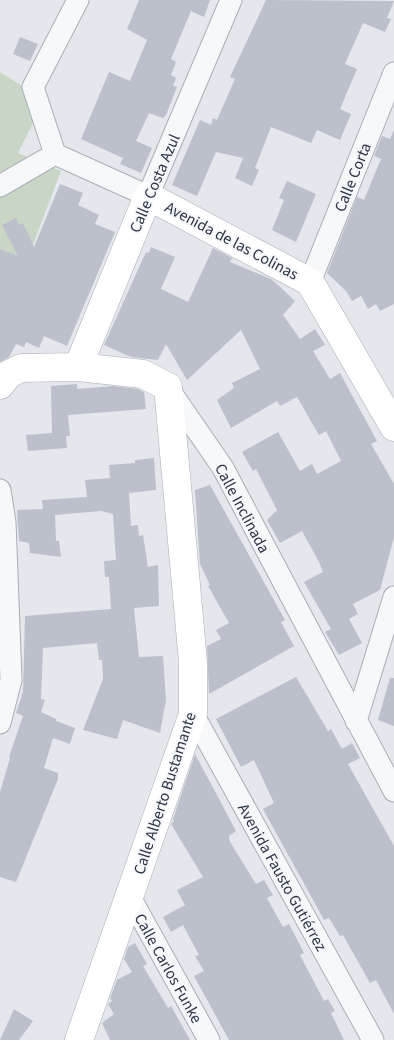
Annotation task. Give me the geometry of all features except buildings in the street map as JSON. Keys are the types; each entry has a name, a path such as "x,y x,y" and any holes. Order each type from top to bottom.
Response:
{"street":[{"path":"0,186 55,154 33,87 78,0"},
{"name":"Calle Costa Azul","path":"78,367 231,0"},
{"name":"Calle Corta","path":"310,282 394,72"},
{"name":"Avenida de las Colinas","path":"55,154 148,196 310,282 394,426"},
{"name":"Calle Inclinada","path":"0,385 9,374 21,368 78,367 143,374 168,387 223,468 394,791"},
{"name":"Calle Alberto Bustamante","path":"80,1040 193,714 193,662 168,387"},
{"path":"0,490 5,522 11,680 0,724"},
{"path":"356,720 394,597"},
{"name":"Avenida Fausto Gutiérrez","path":"193,714 372,1040"},
{"name":"Calle Carlos Funke","path":"130,897 209,1040"}],"green space":[{"path":"0,72 25,88 33,123 18,153 61,171 0,331"}]}
